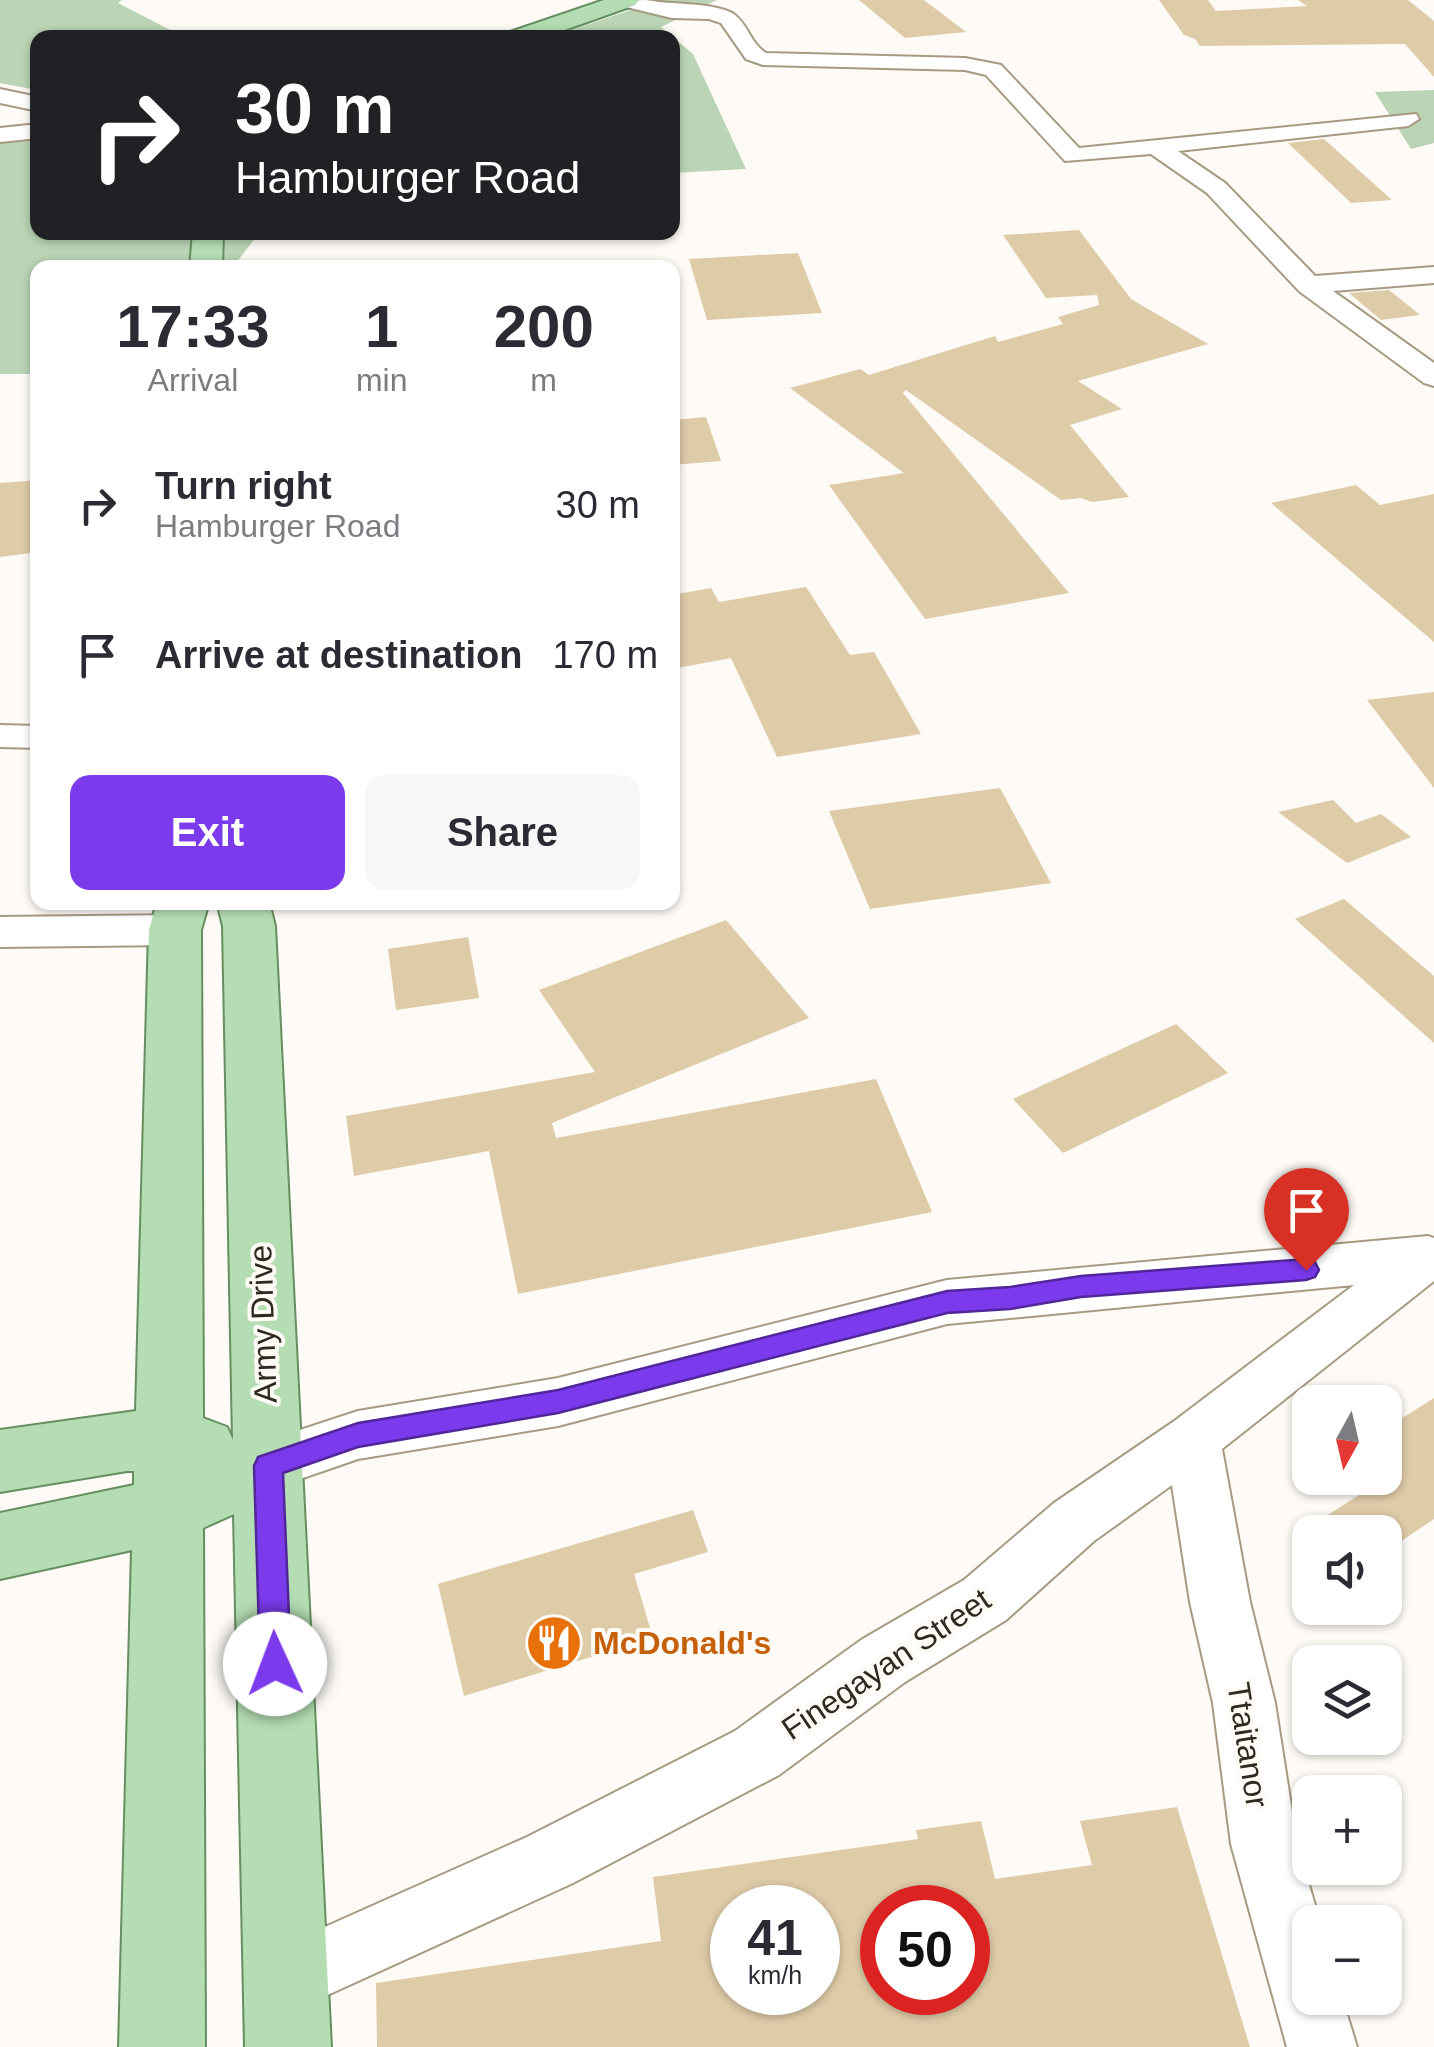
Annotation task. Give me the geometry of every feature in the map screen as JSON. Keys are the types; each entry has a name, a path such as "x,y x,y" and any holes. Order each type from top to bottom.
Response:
{"main road":[{"path":"539,30 626,0"},
{"name":"Army Drive","path":"245,910 249,926 288,2047"},
{"path":"162,2047 179,916"},
{"path":"0,1461 102,1443 170,1440 268,1466"},
{"path":"0,1546 169,1510 268,1466"}],"street":[{"path":"626,0 672,12 728,19 753,55 764,59 983,66 993,70 1073,156 1408,120"},
{"path":"0,96 30,102"},
{"path":"0,135 30,132"},
{"path":"1156,148 1216,188 1308,285 1434,377"},
{"path":"1308,285 1434,275"},
{"path":"0,736 30,737"},
{"path":"0,932 179,916"},
{"path":"268,1466 358,1435 558,1402 947,1302 1010,1298 1081,1286 1230,1278 1431,1254"},
{"name":"Finegayan Street","path":"286,1979 550,1860 757,1752 882,1661 985,1600 1074,1522 1193,1439 1431,1254"},
{"name":"Ttaitanor","path":"1193,1439 1220,1602 1244,1703 1264,1844 1322,2047"}],"green space":[{"path":"0,0 122,0 118,3 170,30 30,30 30,89 0,83"},
{"path":"660,0 717,0 661,27 665,30 572,30"},
{"path":"680,43 693,54 746,169 680,173"},
{"path":"1434,90 1434,143 1411,149 1375,92"},
{"path":"30,132 30,240 254,240 238,260 30,260 30,374 0,374 0,135"}],"building":[{"path":"859,0 924,0 966,32 905,38"},
{"path":"1159,0 1208,0 1216,11 1307,6 1298,0 1408,0 1434,21 1434,77 1405,44 1200,46 1184,35"},
{"path":"1324,139 1392,200 1351,203 1288,143"},
{"path":"1079,230 1131,299 1208,344 1078,381 1122,409 1070,425 1129,497 1092,502 1081,498 1061,500 906,390 903,393 1069,593 925,619 829,485 904,473 790,388 860,369 869,375 995,336 998,342 1063,324 1058,317 1099,305 1097,295 1046,298 1003,235"},
{"path":"798,253 822,313 707,320 689,259"},
{"path":"1389,290 1420,315 1381,320 1349,293"},
{"path":"706,417 721,461 680,464 680,419"},
{"path":"30,481 30,553 0,557 0,483"},
{"path":"1356,485 1380,505 1434,494 1434,642 1271,503"},
{"path":"806,587 850,655 874,652 921,734 777,757 731,658 680,668 680,594 711,588 719,602"},
{"path":"1434,692 1434,788 1367,700"},
{"path":"1000,788 1051,883 870,909 829,811"},
{"path":"1333,800 1356,823 1381,814 1411,837 1347,863 1278,812"},
{"path":"1344,899 1434,976 1434,1043 1295,919"},
{"path":"726,920 809,1018 552,1123 556,1138 876,1079 932,1212 518,1294 489,1151 354,1176 346,1116 595,1072 539,990"},
{"path":"468,937 479,998 396,1010 388,949"},
{"path":"1176,1024 1228,1073 1063,1153 1013,1099"},
{"path":"1434,1398 1434,1519 1402,1541 1402,1515 1328,1515 1359,1495 1402,1495 1402,1418"},
{"path":"693,1510 708,1552 634,1574 653,1638 464,1696 438,1584"},
{"path":"1177,1807 1250,2047 377,2047 376,1983 661,1941 653,1877 918,1839 916,1830 981,1821 995,1879 1092,1865 1080,1821"}],"place":[{"name":"McDonald's","path":"554,1643"}],"route":[{"path":"275,1664 268,1466 358,1435 558,1402 714,1365 947,1302 1010,1298 1081,1286 1306,1270"}]}
